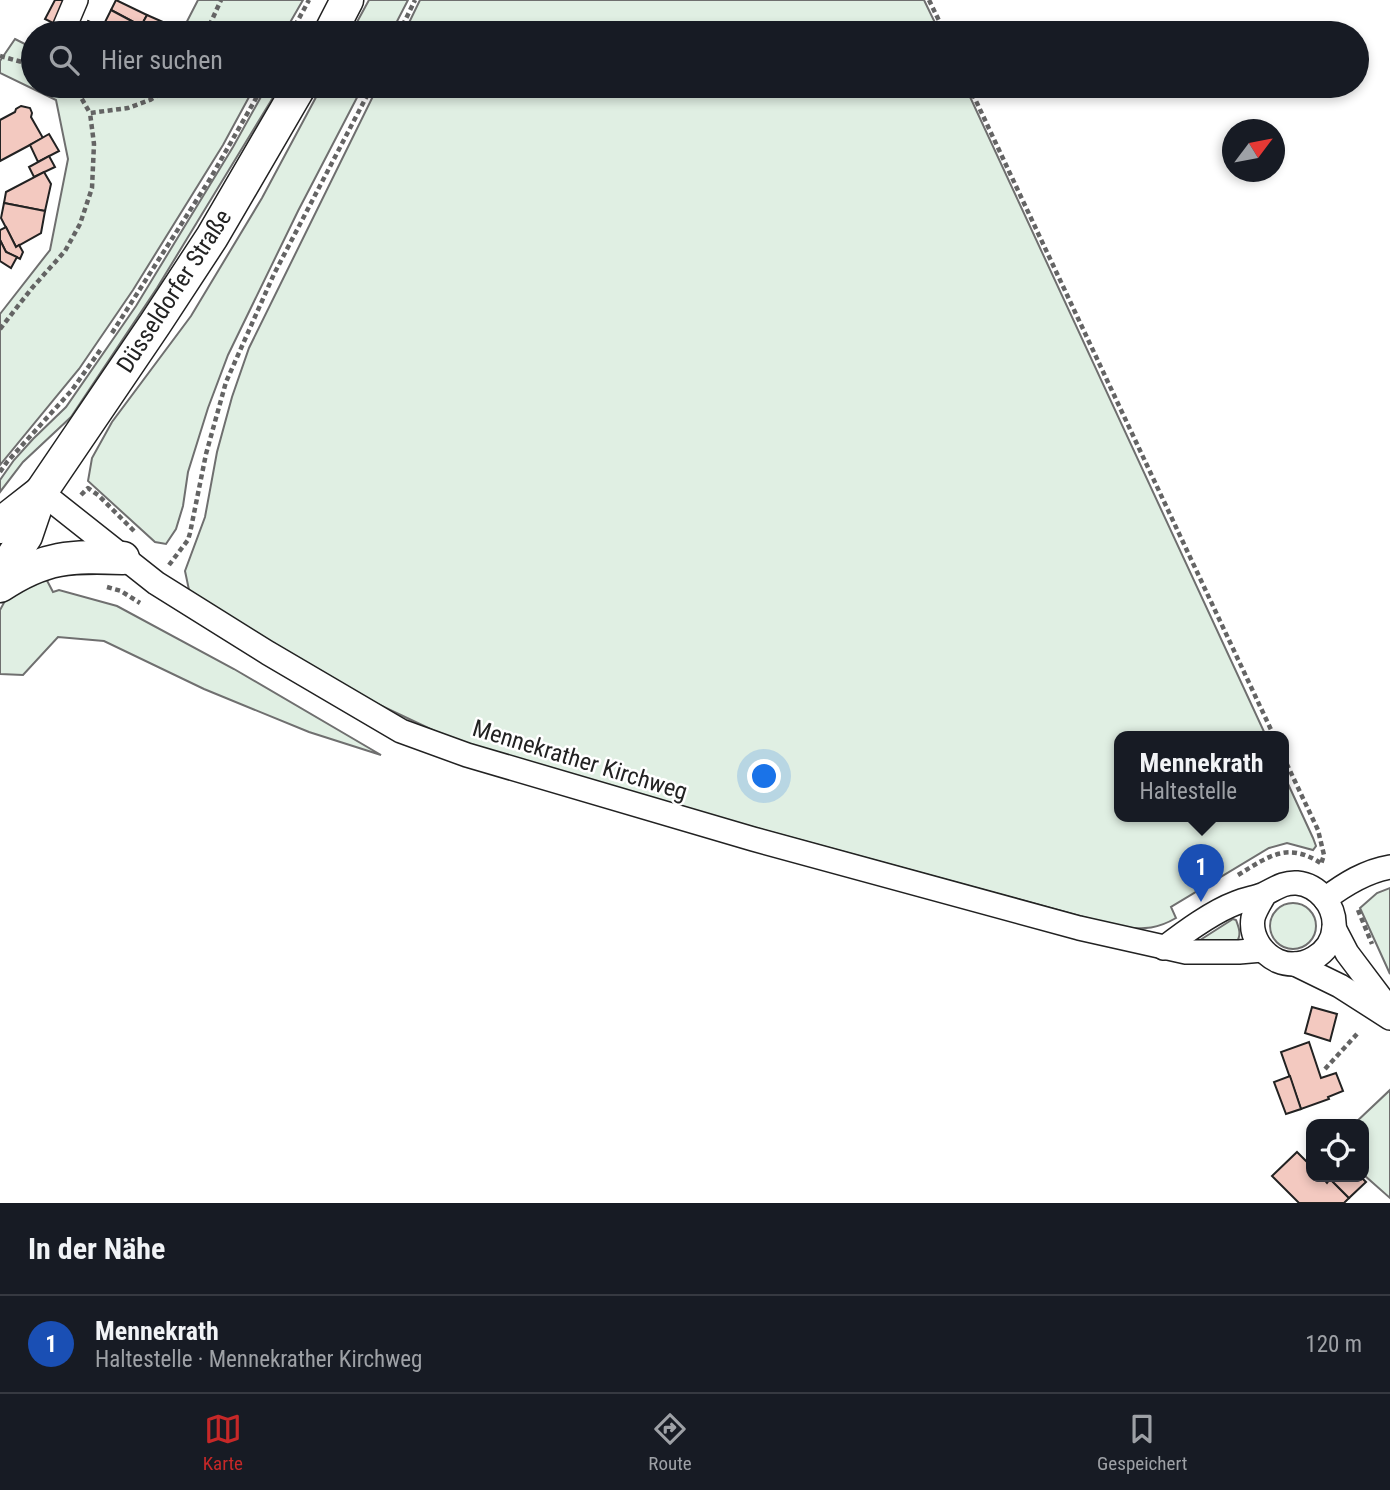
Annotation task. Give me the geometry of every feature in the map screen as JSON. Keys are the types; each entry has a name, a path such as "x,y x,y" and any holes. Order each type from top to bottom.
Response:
{"main road":[{"path":"336,21 347,0"},
{"name":"Düsseldorfer Straße","path":"0,576 26,536 41,492 212,237 293,98"},
{"name":"Düsseldorfer Straße","path":"0,527 41,492"},
{"path":"0,586 22,572 47,562 79,556 123,558"}],"street":[{"path":"67,21 76,0"},
{"name":"Mennekrather Kirchweg","path":"41,492 156,583 401,731 467,755 753,839 1079,928 1186,952 1262,950 1270,957 1295,964 1340,986 1390,1018"},
{"path":"1318,893 1390,867"},
{"path":"1164,948 1187,930 1235,903 1286,884 1299,883 1318,893 1333,915 1334,928 1331,939 1317,957 1295,964"},
{"path":"1262,950 1255,938 1253,927 1254,916 1265,894"},
{"path":"1334,928 1348,953 1390,1010"}],"path":[{"path":"211,21 221,0"},
{"path":"298,21 309,0"},
{"path":"405,21 415,0"},
{"path":"929,0 939,21"},
{"path":"0,56 21,62"},
{"path":"0,329 65,251 80,224 92,188 94,144 90,113 81,98"},
{"path":"90,113 128,108 153,98"},
{"path":"0,472 72,390 108,339 210,178 256,98"},
{"path":"156,583 188,540 206,454 226,382 245,336 274,274 366,98"},
{"path":"975,98 1272,731"},
{"path":"97,584 121,592 141,604"},
{"path":"1289,769 1318,830 1324,855 1318,893"},
{"path":"1325,1069 1357,1034"}],"green space":[{"path":"198,0 303,0 291,21 187,21"},
{"path":"369,0 408,0 397,21 358,21"},
{"path":"420,0 924,0 934,21 410,21"},
{"path":"15,39 21,42 21,83 0,73 0,61"},
{"path":"52,98 248,98 223,145 133,290 79,369 0,465 0,314 50,250 68,159 56,100"},
{"path":"260,98 273,98 157,288 71,417 23,462 0,492 0,480 14,460 66,407 136,306"},
{"path":"316,98 357,98 228,355 188,472 183,506 176,529 166,544 155,542 88,481 92,458 112,422 191,316 262,198"},
{"path":"372,98 971,98 1264,731 1114,731 1114,822 1289,822 1289,786 1316,846 1313,850 1287,843 1269,848 1171,907 1176,918 1151,928 1124,928 734,822 458,742 369,700 295,658 189,590 185,571 205,517 217,452 249,348"},
{"path":"42,571 53,592 59,590 117,606 234,669 381,755 309,732 204,689 104,641 58,637 23,675 0,674 0,610 12,588"},
{"path":"1390,888 1390,974 1360,908 1377,893"},
{"path":"1293,903 1309,910 1316,926 1309,942 1293,949 1277,942 1270,926 1277,910"},
{"path":"1233,919 1236,920 1239,932 1236,943 1197,942"},
{"path":"1390,1090 1390,1198 1369,1179 1369,1119 1359,1119"}],"building":[{"path":"55,0 66,0 56,21 45,19"},
{"path":"116,0 147,15 144,21 132,21 111,10"},
{"path":"111,10 132,21 106,21"},
{"path":"147,15 161,21 144,21"},
{"path":"21,106 30,108 31,117 43,138 0,161 0,120"},
{"path":"49,134 59,151 38,162 30,145"},
{"path":"49,156 55,167 34,177 29,167"},
{"path":"44,172 51,184 45,211 4,203 6,192"},
{"path":"4,203 45,211 41,233 16,247 1,218"},
{"path":"6,227 16,247 19,245 23,252 20,259 6,252 0,240 0,230"},
{"path":"0,240 6,252 17,257 11,268 0,261"},
{"path":"1312,1007 1337,1014 1330,1041 1305,1033"},
{"path":"1309,1042 1321,1078 1336,1073 1343,1091 1301,1109 1281,1052"},
{"path":"1290,1076 1301,1109 1286,1114 1274,1082"},
{"path":"1297,1152 1306,1161 1306,1182 1333,1182 1349,1198 1344,1203 1299,1203 1272,1176"},
{"path":"1333,1182 1366,1182 1349,1198"}],"place":[{"name":"Mennekrath","path":"1201,902"}]}
